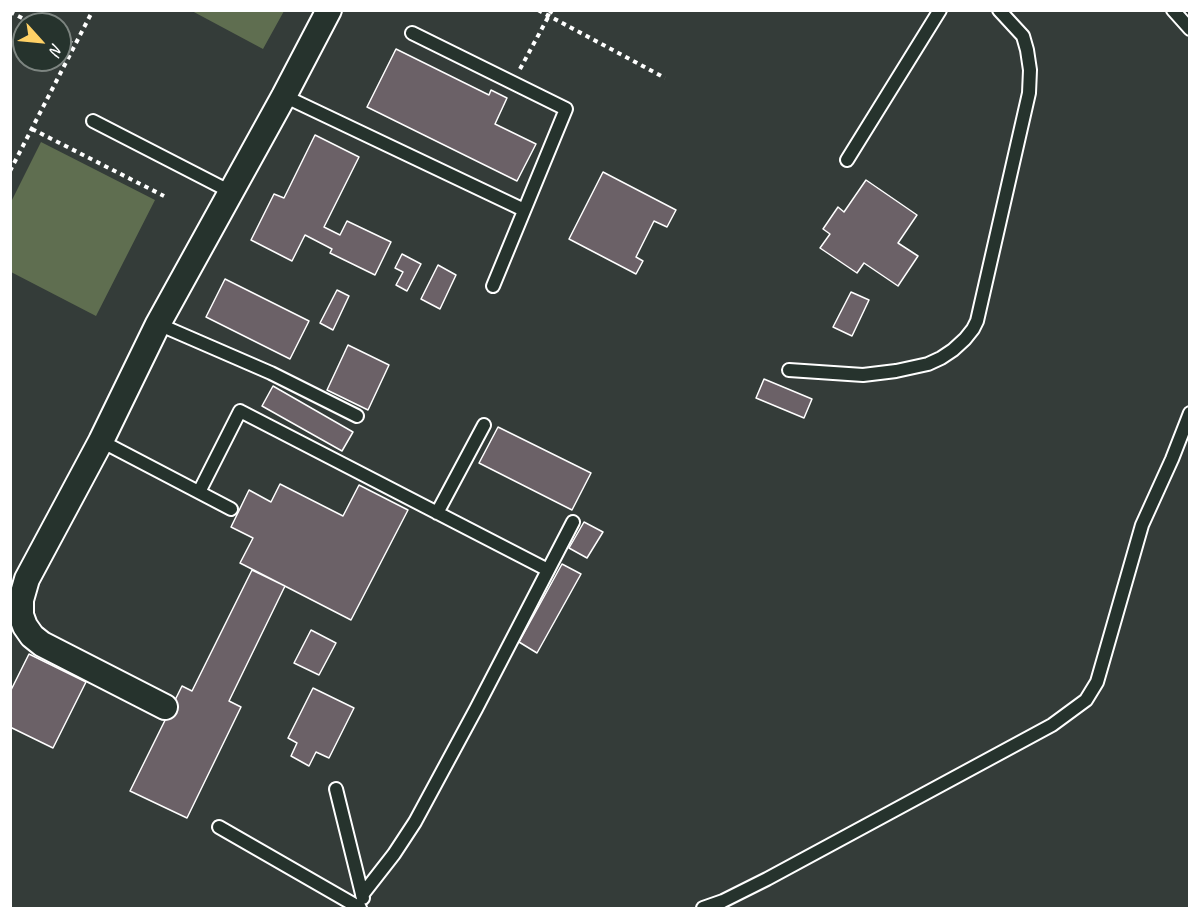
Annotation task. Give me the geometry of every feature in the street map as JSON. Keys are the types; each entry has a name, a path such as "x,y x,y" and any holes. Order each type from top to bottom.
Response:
{"street":[{"path":"165,708 42,644 25,626 21,615 21,600 27,579 100,441 158,324 329,10"}],"lane":[{"path":"847,160 940,10"},
{"path":"789,370 862,375 928,364 959,345 973,329 977,321 1029,93 1030,70 1023,36 999,10"},
{"path":"1173,10 1190,29"},
{"path":"412,33 566,109 493,286"},
{"path":"284,96 524,210"},
{"path":"93,121 231,192"},
{"path":"158,324 272,373 357,416"},
{"path":"200,492 240,411 548,570"},
{"path":"703,909 767,879 1042,731 1086,700 1097,682 1142,525 1190,413"},
{"path":"438,513 484,425"},
{"path":"100,441 231,509"},
{"path":"362,895 394,854 415,822 573,522"},
{"path":"10,610 27,579"},
{"path":"336,789 362,895 368,909"},
{"path":"219,826 360,909"}],"path":[{"path":"10,171 93,10"},
{"path":"538,10 665,78"},
{"path":"513,83 552,10"},
{"path":"32,129 164,196"}],"green space":[{"path":"284,10 263,49 192,11"},
{"path":"41,142 155,200 96,316 11,272 11,202"}],"building":[{"path":"396,49 489,95 491,90 507,98 495,124 536,144 517,181 367,107"},
{"path":"315,135 359,157 324,227 340,235 347,221 391,242 375,275 330,253 332,249 305,235 292,261 251,240 274,194 284,198"},
{"path":"603,172 676,210 667,227 654,221 636,257 643,261 636,274 569,239"},
{"path":"866,180 917,215 898,243 918,256 898,286 864,263 857,273 820,248 830,234 823,229 838,207 844,212"},
{"path":"402,254 421,264 407,291 396,285 403,272 395,268"},
{"path":"438,265 456,275 440,309 421,299"},
{"path":"225,279 309,321 290,359 206,317"},
{"path":"337,290 349,296 333,330 320,323"},
{"path":"851,292 869,300 852,336 833,327"},
{"path":"348,345 389,365 368,410 327,390"},
{"path":"764,379 812,399 804,418 756,398"},
{"path":"273,386 353,432 342,451 262,406"},
{"path":"498,427 591,473 572,510 479,463"},
{"path":"280,484 343,516 359,485 408,510 351,620 240,563 253,538 231,527 249,490 271,502"},
{"path":"584,522 603,532 587,558 569,548"},
{"path":"562,564 581,574 537,653 519,642"},
{"path":"252,570 285,586 229,701 241,707 187,818 130,791 182,686 192,691"},
{"path":"311,630 336,643 319,675 294,663"},
{"path":"29,654 86,682 53,748 10,727 10,692"},
{"path":"313,688 354,708 329,758 316,752 309,766 291,756 297,743 288,738"}]}
